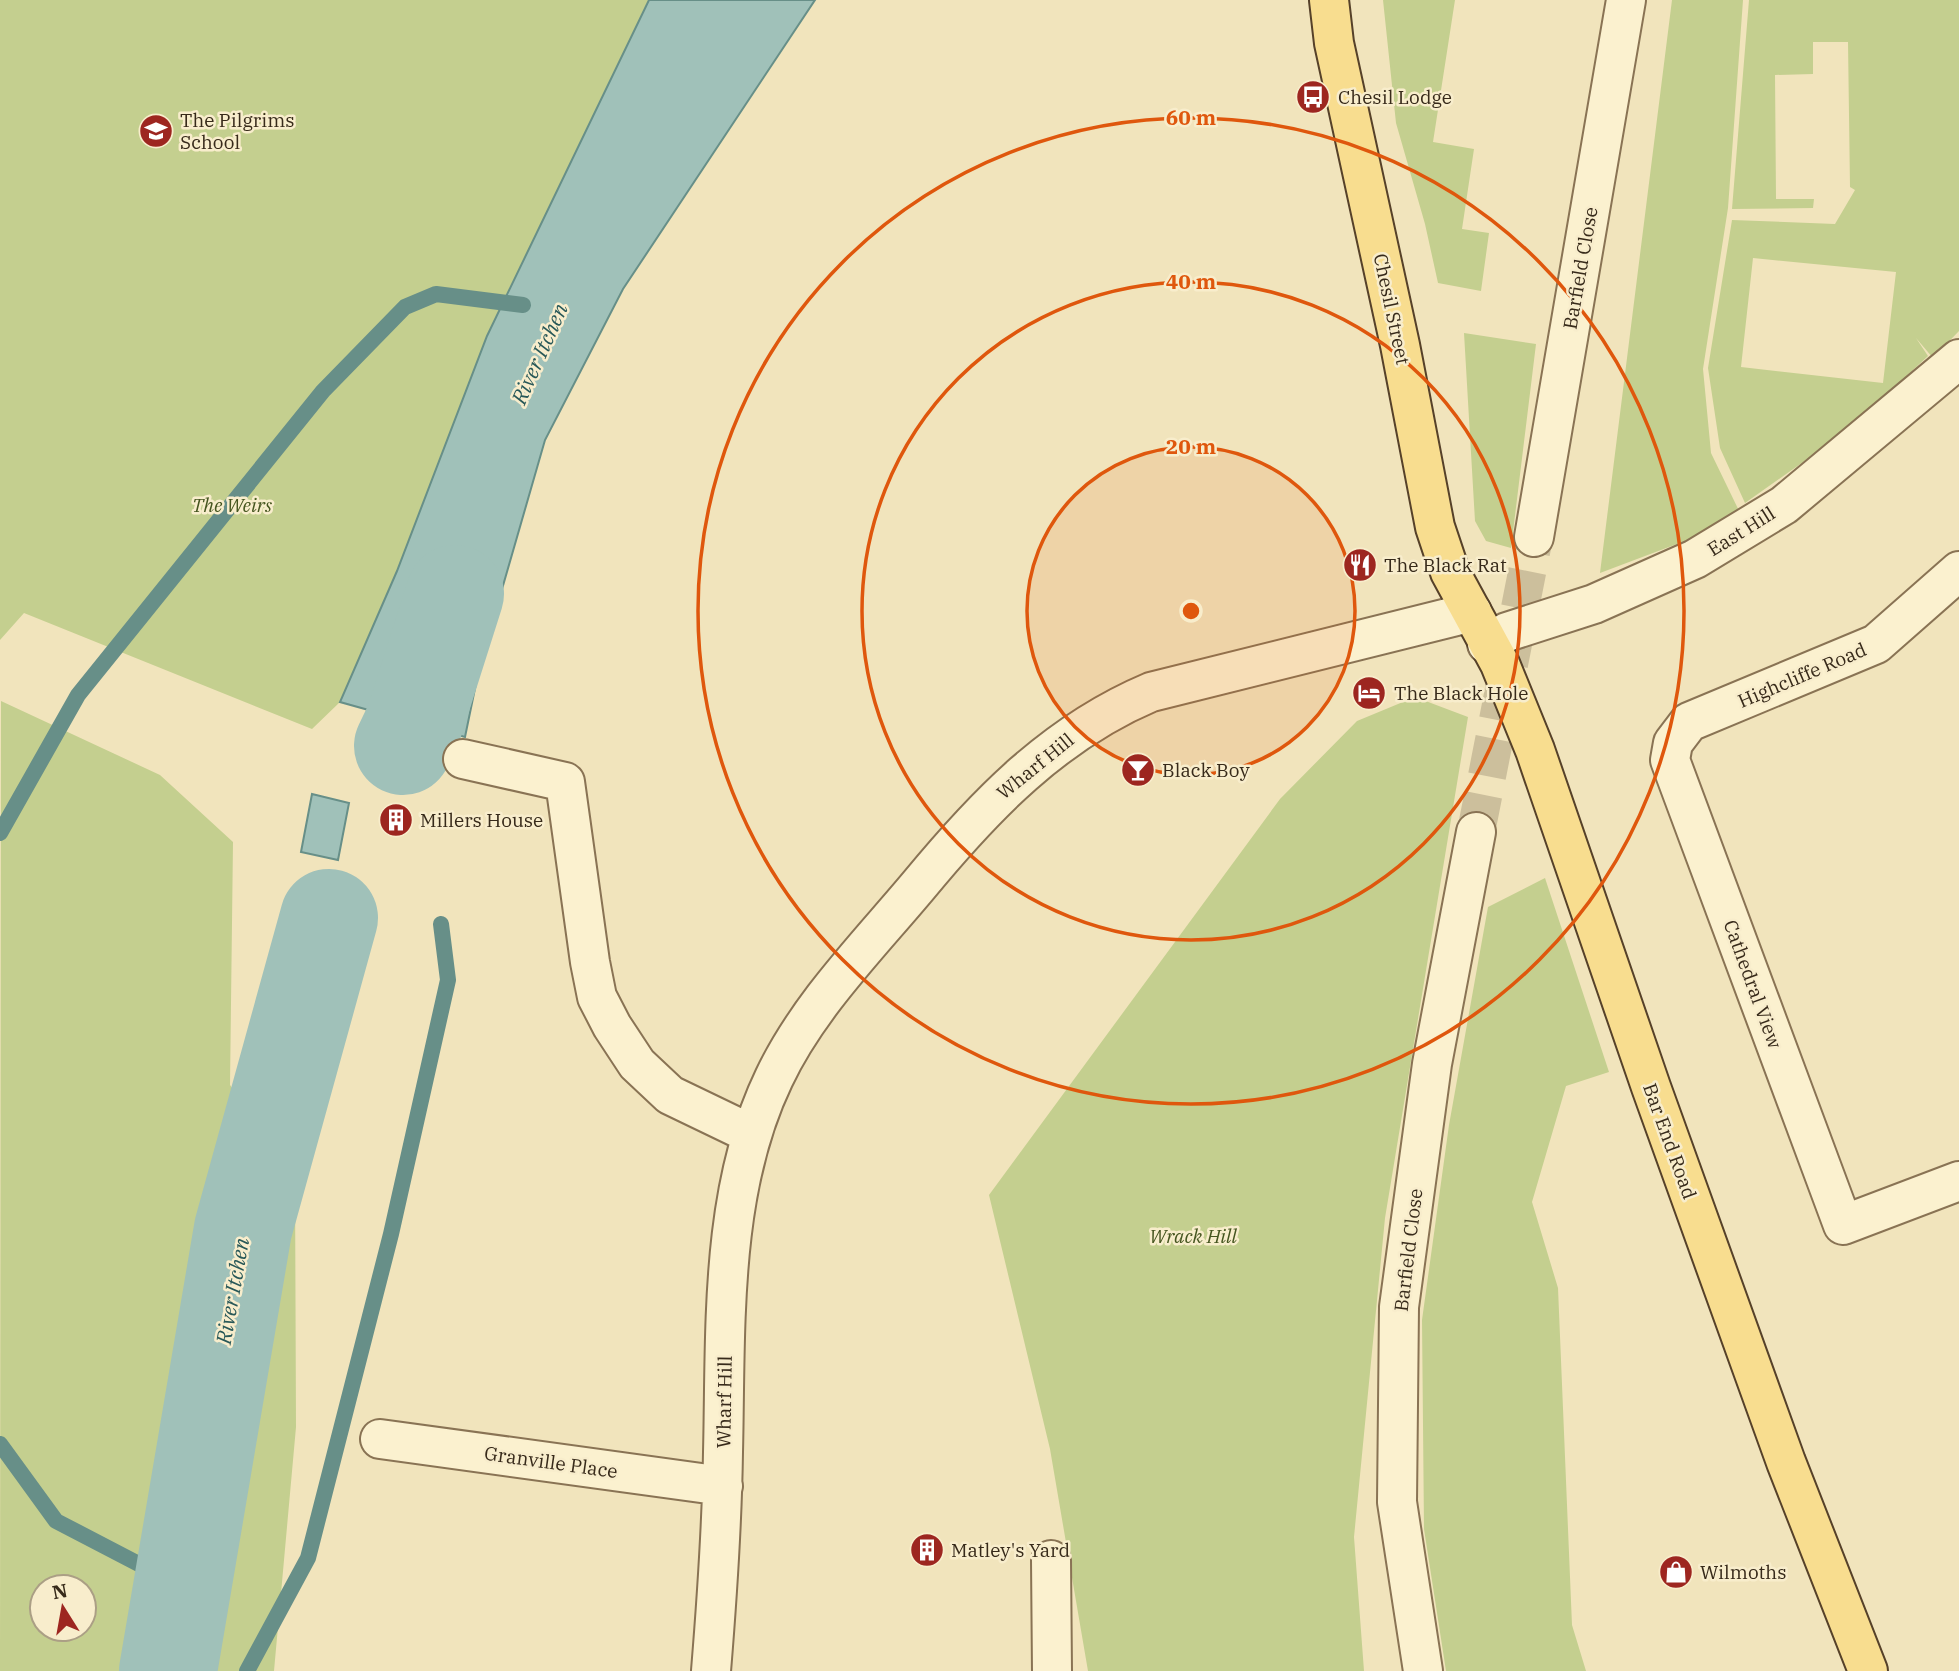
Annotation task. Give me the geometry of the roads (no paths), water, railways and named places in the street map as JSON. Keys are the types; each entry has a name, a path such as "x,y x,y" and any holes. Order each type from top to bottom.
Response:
{"main road":[{"name":"Chesil Street","path":"1329,0 1334,43 1400,345 1432,516 1450,572 1479,628"},
{"name":"Bar End Road","path":"1479,628 1514,694 1535,750 1781,1449 1868,1671"}],"street":[{"name":"Barfield Close","path":"1534,537 1626,0"},
{"name":"East Hill","path":"1479,628 1507,632 1594,604 1695,559 1784,505 1959,359"},
{"name":"Highcliffe Road","path":"1673,743 1689,722 1876,644 1959,571"},
{"name":"Wharf Hill","path":"711,1671 723,1486 726,1324 736,1202 751,1134 775,1077 817,1009 989,804 1031,764 1113,708 1151,692 1479,628"},
{"name":"Cathedral View","path":"1673,743 1670,760 1843,1225 1959,1181"},
{"path":"463,759 565,782 590,962 597,997 612,1026 637,1064 670,1095 751,1134"},
{"name":"Barfield Close","path":"1423,1671 1397,1502 1399,1307 1432,1064 1476,832"},
{"name":"Granville Place","path":"380,1439 723,1486"},
{"path":"1051,1560 1052,1671"}],"water":[{"path":"649,0 815,0 623,289 545,440 479,669 465,737 340,702 397,571 487,336"},
{"path":"312,794 349,803 338,860 301,852"}],"waterway":[{"path":"0,833 78,695 323,391 405,307 436,294 523,305"},
{"name":"River Itchen","path":"403,746 414,723 455,594"},
{"path":"414,723 417,749"},
{"name":"River Itchen","path":"168,1671 243,1229 329,918"},
{"path":"247,1671 308,1558 391,1234 448,980 441,924"},
{"path":"0,1444 56,1521 181,1586"}],"tunnel":[{"path":"1476,832 1534,537"}],"place":[{"name":"Chesil Lodge","path":"1313,97"},
{"name":"The Pilgrims School","path":"156,131"},
{"name":"The Black Rat","path":"1360,565"},
{"name":"The Black Hole","path":"1369,693"},
{"name":"Black Boy","path":"1138,770"},
{"name":"Millers House","path":"396,820"},
{"name":"Matley's Yard","path":"927,1550"},
{"name":"Wilmoths","path":"1676,1572"}],"park label":[{"name":"The Weirs","path":"232,505"},
{"name":"Wrack Hill","path":"1193,1236"}]}
